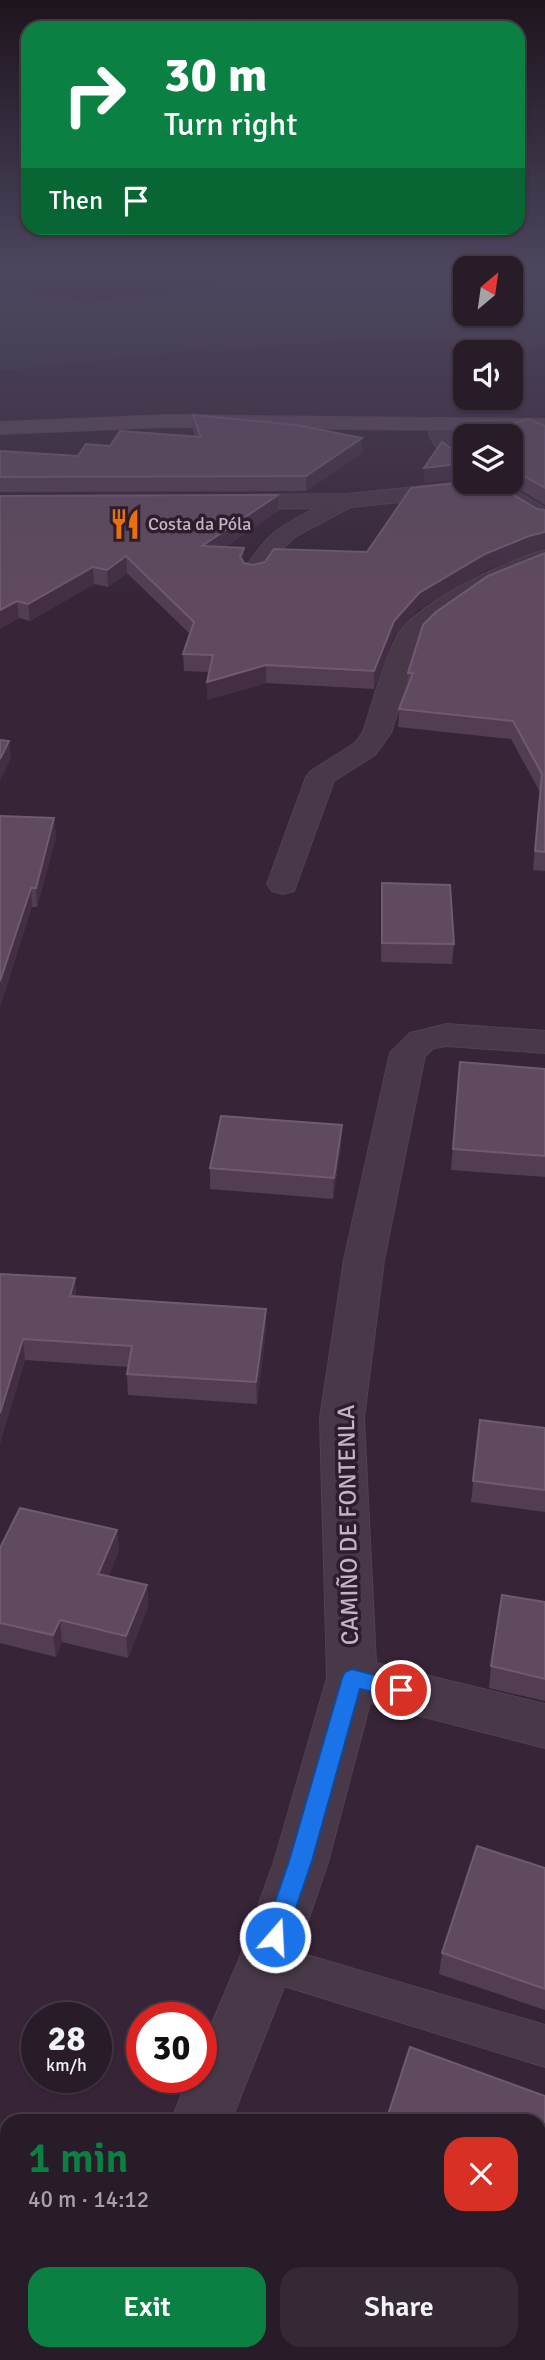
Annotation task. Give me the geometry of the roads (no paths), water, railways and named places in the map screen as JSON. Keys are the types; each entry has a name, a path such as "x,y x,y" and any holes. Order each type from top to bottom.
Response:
{"main road":[{"path":"0,428 206,421 545,425"}],"street":[{"path":"440,434 444,443 453,451"},
{"path":"196,502 347,501 453,488"},
{"path":"507,494 545,518"},
{"path":"254,572 273,544 288,531 347,501"},
{"path":"283,884 321,777 365,749 377,733 408,639 424,622 477,586 545,557"},
{"name":"CAMIÑO DE FONTENLA","path":"204,2114 266,1962 301,1861 352,1678 342,1418 364,1260 408,1053 422,1040 447,1035 545,1042"},
{"path":"352,1678 545,1726"}],"lane":[{"path":"266,1962 545,2046"}],"place":[{"name":"Costa da Póla","path":"125,524"}]}
